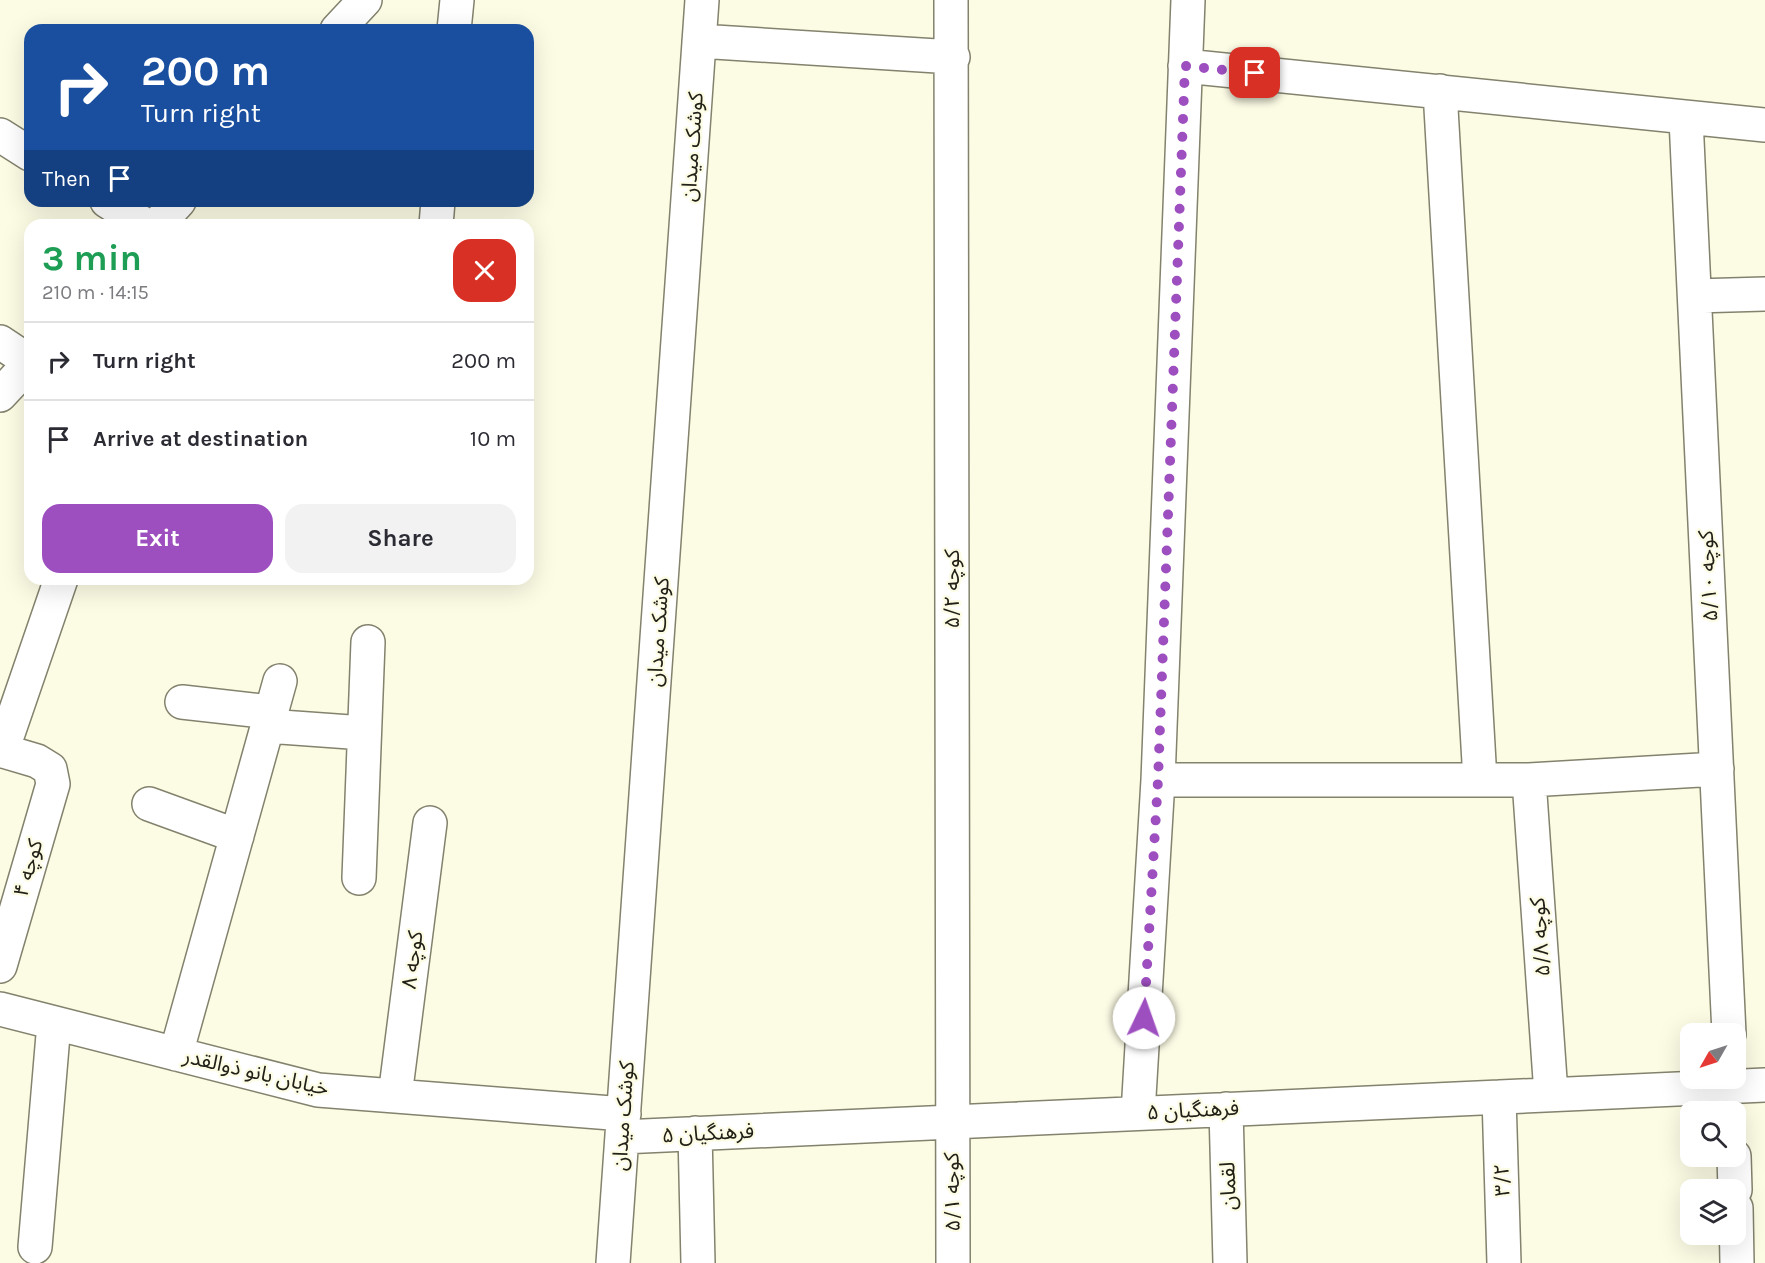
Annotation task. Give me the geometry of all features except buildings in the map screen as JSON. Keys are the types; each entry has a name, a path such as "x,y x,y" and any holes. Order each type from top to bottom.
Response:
{"street":[{"path":"342,24 364,0"},
{"path":"455,24 457,0"},
{"name":"کوشک میدان","path":"613,1263 702,0"},
{"name":"کوچه ۵/۲","path":"951,0 953,57 951,1121"},
{"path":"1138,1113 1158,780 1188,0"},
{"path":"699,41 953,57"},
{"path":"1185,66 1440,91 1686,119 1765,125"},
{"path":"1440,91 1480,780"},
{"name":"کوچه ۵/۱۰","path":"1686,119 1729,1023"},
{"path":"0,135 24,150"},
{"path":"117,207 136,219"},
{"path":"162,219 174,207"},
{"path":"1695,296 1765,294"},
{"path":"0,342 24,358"},
{"path":"0,395 24,369"},
{"path":"1,750 59,585"},
{"path":"359,878 368,642"},
{"path":"176,1054 280,681"},
{"path":"182,702 269,719 364,733"},
{"name":"کوچه ۴","path":"0,966 53,784 50,769 37,761 1,750"},
{"path":"1158,780 1529,780 1717,769"},
{"name":"کوچه ۵/۸","path":"1529,780 1551,1094"},
{"path":"149,804 237,836"},
{"name":"کوچه ۸","path":"395,1096 429,823"},
{"name":"خیابان بانو ذوالقدر","path":"0,1009 318,1090 395,1096 623,1126"},
{"path":"35,1247 54,1023"},
{"name":"فرهنگیان ۵","path":"623,1126 695,1133 1551,1094 1732,1092 1765,1085"},
{"name":"۳/۲","path":"1499,1097 1504,1263"},
{"name":"لقمان","path":"1226,1109 1230,1263"},
{"name":"کوچه ۵/۱","path":"951,1121 953,1263"},
{"path":"695,1133 698,1263"},
{"path":"1737,1245 1737,1263"}],"route":[{"path":"1144,1018 1158,780 1185,66 1255,73"}]}
